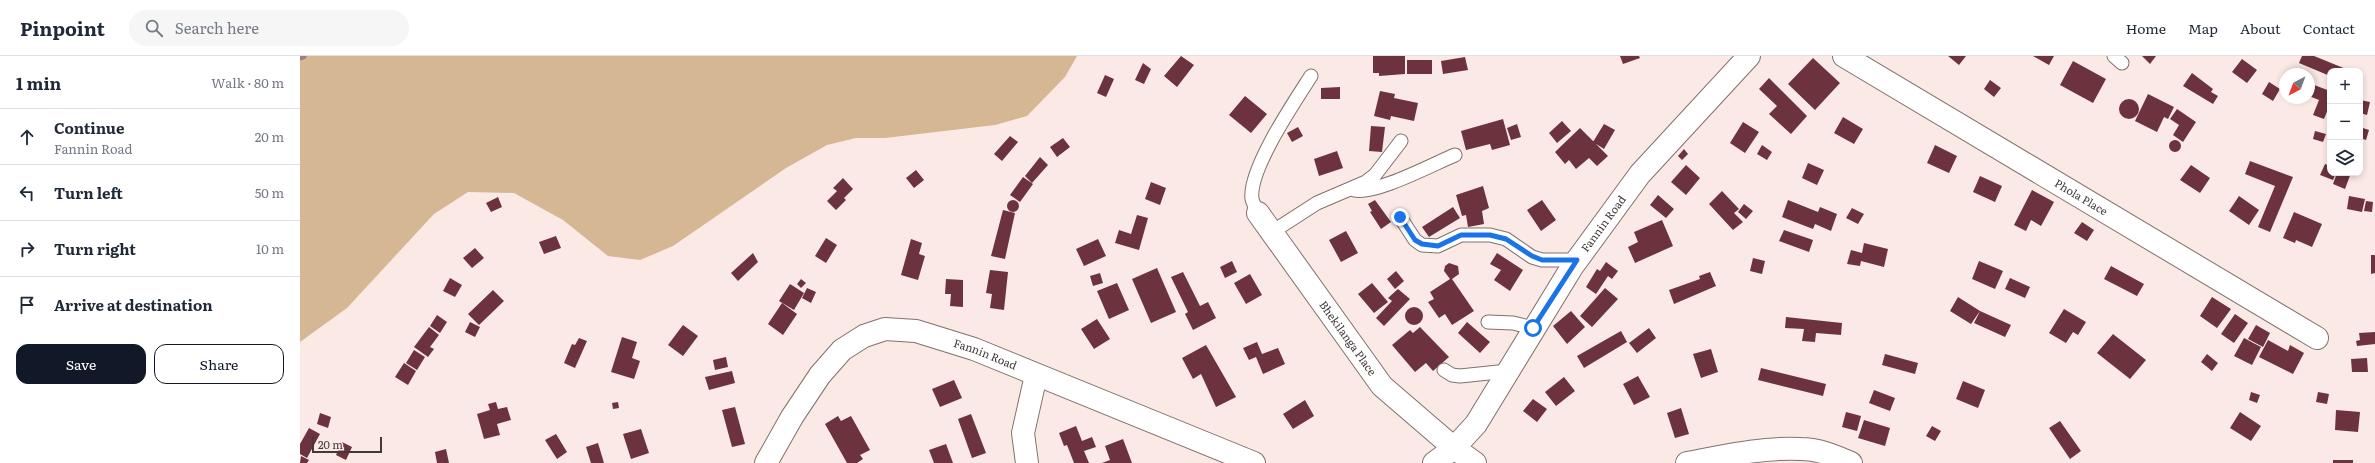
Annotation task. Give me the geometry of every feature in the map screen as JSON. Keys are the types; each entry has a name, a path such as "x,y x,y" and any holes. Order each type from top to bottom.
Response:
{"street":[{"name":"Fannin Road","path":"1434,463 1454,448 1476,424 1533,328 1577,260 1640,174 1749,56"},
{"name":"Phola Place","path":"1844,56 2318,338"},
{"name":"Bhekilanga Place","path":"1258,213 1382,386 1454,448 1475,463"},
{"name":"Fannin Road","path":"766,463 792,417 820,375 842,350 864,336 886,329 916,331 974,349 1254,463"},
{"path":"1027,463 1023,432 1036,375"},
{"path":"1688,463 1745,452 1801,449 1827,453 1851,463"}],"lane":[{"path":"1258,213 1252,199 1254,185 1272,138 1311,76"},
{"path":"1272,232 1317,203 1366,182 1375,175 1401,141"},
{"path":"1349,189 1362,192 1377,188 1455,155"},
{"path":"1400,217 1415,240 1422,244 1438,246 1461,235 1490,235 1506,239 1532,256 1542,260 1577,260"},
{"path":"1488,322 1513,323 1533,328"},
{"path":"1444,370 1452,375 1460,376 1508,371"}],"shaded area":[{"path":"300,56 1077,56 1065,77 1027,116 995,125 885,138 856,138 827,145 786,168 673,246 640,260 608,256 563,220 514,193 468,192 434,214 347,308 300,342"}],"building":[{"path":"1181,56 1194,65 1177,87 1164,76"},
{"path":"1373,56 1405,56 1405,74 1379,76 1379,73 1373,73"},
{"path":"1620,56 1639,56 1640,58 1623,64"},
{"path":"1948,56 1966,56 1959,65"},
{"path":"2033,56 2054,56 2049,65"},
{"path":"2142,56 2156,56 2150,64"},
{"path":"2302,56 2314,56 2344,68 2327,68 2327,75 2315,70 2315,68 2311,68 2299,63"},
{"path":"1465,57 1468,70 1443,74 1441,61"},
{"path":"1813,58 1840,83 1815,110 1788,84"},
{"path":"2242,59 2257,70 2247,83 2232,72"},
{"path":"1407,60 1432,60 1432,74 1407,74"},
{"path":"2073,61 2106,79 2093,103 2060,85"},
{"path":"1143,63 1151,69 1144,84 1135,80"},
{"path":"2192,73 2213,89 2211,92 2218,96 2213,104 2183,86"},
{"path":"1105,75 1114,79 1106,97 1097,93"},
{"path":"1769,78 1807,116 1791,134 1769,114 1777,106 1759,89"},
{"path":"1990,80 2001,88 1994,97 1984,89"},
{"path":"2269,82 2279,88 2273,101 2262,94"},
{"path":"2315,85 2327,90 2327,112 2324,119 2313,115 2319,100 2315,98"},
{"path":"1340,87 1340,99 1321,99 1321,88"},
{"path":"1380,91 1395,94 1394,98 1418,103 1414,121 1391,116 1390,120 1374,116"},
{"path":"2148,94 2174,107 2168,119 2164,117 2157,132 2135,121"},
{"path":"1245,96 1267,114 1251,133 1229,115"},
{"path":"2129,99 2136,102 2139,109 2136,116 2129,119 2122,116 2119,109 2122,102"},
{"path":"2363,101 2370,102 2367,115 2363,114"},
{"path":"2177,109 2196,122 2183,142 2173,135 2179,125 2170,119"},
{"path":"1843,117 1863,129 1854,144 1834,133"},
{"path":"1503,119 1510,145 1492,150 1490,144 1466,150 1461,131"},
{"path":"1562,121 1571,131 1557,143 1549,133"},
{"path":"1743,122 1759,132 1745,153 1730,143"},
{"path":"1517,124 1521,137 1511,140 1507,128"},
{"path":"1604,124 1615,130 1604,149 1593,142"},
{"path":"1371,126 1385,127 1382,152 1369,151"},
{"path":"1298,127 1303,136 1292,142 1287,133"},
{"path":"1580,128 1608,156 1597,166 1589,158 1576,169 1569,160 1565,164 1555,152"},
{"path":"2363,128 2369,130 2366,140 2363,139"},
{"path":"2315,131 2326,134 2323,142 2313,139"},
{"path":"1010,136 1018,142 1002,161 994,154"},
{"path":"1063,138 1070,147 1057,157 1050,147"},
{"path":"2177,140 2180,141 2180,151 2173,152 2170,151 2169,144 2170,141"},
{"path":"1762,145 1772,152 1767,160 1757,154"},
{"path":"1935,145 1957,156 1949,173 1927,163"},
{"path":"1684,149 1688,154 1682,160 1678,156"},
{"path":"1337,151 1343,168 1319,176 1314,159"},
{"path":"1040,157 1048,165 1032,183 1025,176"},
{"path":"2250,161 2293,177 2270,232 2258,227 2275,186 2245,174"},
{"path":"1808,163 1824,170 1817,185 1802,178"},
{"path":"2325,164 2327,165 2327,176 2335,176 2333,180 2320,175"},
{"path":"1686,165 1700,178 1686,195 1671,182"},
{"path":"2191,165 2210,178 2200,193 2180,180"},
{"path":"916,170 924,180 914,188 906,178"},
{"path":"1980,176 2002,186 1995,202 1973,192"},
{"path":"2336,176 2350,176 2345,189 2333,184"},
{"path":"1023,177 1033,184 1020,202 1010,195"},
{"path":"843,178 853,189 844,198 846,200 836,210 827,201 837,191 833,188"},
{"path":"1151,182 1166,188 1160,205 1145,199"},
{"path":"1483,186 1489,208 1482,211 1484,224 1468,227 1466,215 1462,216 1456,195"},
{"path":"2032,190 2054,202 2041,226 2031,220 2026,231 2014,225"},
{"path":"1722,191 1739,209 1734,213 1743,222 1733,230 1709,204"},
{"path":"1658,195 1674,209 1666,218 1650,205"},
{"path":"2239,196 2259,210 2249,225 2229,211"},
{"path":"2349,196 2365,199 2362,212 2347,209"},
{"path":"498,197 502,207 491,212 486,203"},
{"path":"1011,200 1015,200 1019,206 1015,212 1011,212 1007,208 1007,204"},
{"path":"1375,200 1391,222 1381,229 1370,212 1372,211 1368,204"},
{"path":"1542,200 1556,220 1541,231 1527,210"},
{"path":"1788,200 1818,212 1820,207 1837,214 1831,231 1815,224 1813,229 1782,217"},
{"path":"2366,201 2373,202 2372,212 2364,211"},
{"path":"1744,204 1753,211 1746,219 1738,212"},
{"path":"1453,207 1460,218 1429,237 1422,227"},
{"path":"1852,208 1864,214 1858,224 1846,218"},
{"path":"1003,210 1015,213 1005,259 991,256"},
{"path":"2294,212 2322,224 2312,247 2296,240 2295,243 2283,238"},
{"path":"1137,215 1148,218 1139,250 1115,243 1119,230 1131,234"},
{"path":"1662,220 1673,246 1635,263 1628,247 1638,242 1634,232"},
{"path":"2082,222 2094,230 2087,241 2074,233"},
{"path":"1784,230 1813,240 1809,252 1779,241"},
{"path":"1346,231 1358,253 1341,262 1329,240"},
{"path":"556,236 561,248 544,254 539,242"},
{"path":"826,238 837,245 826,263 815,256"},
{"path":"911,239 922,243 919,254 925,256 918,280 901,275"},
{"path":"1098,239 1106,256 1084,266 1076,249"},
{"path":"1864,243 1888,249 1884,267 1861,261 1860,266 1847,264 1851,250 1862,253"},
{"path":"475,248 484,258 472,268 463,258"},
{"path":"753,253 758,262 738,281 731,273"},
{"path":"1497,253 1523,270 1510,291 1494,280 1501,270 1490,264"},
{"path":"2371,255 2375,255 2375,273 2371,274"},
{"path":"1753,258 1765,261 1762,274 1750,271"},
{"path":"1232,261 1237,272 1225,278 1220,267"},
{"path":"1979,261 2003,271 1995,289 1972,279"},
{"path":"1606,262 1618,271 1612,279 1608,276 1596,294 1586,287 1597,269 1600,271"},
{"path":"1449,263 1458,266 1459,274 1452,279 1474,311 1452,325 1445,314 1439,318 1428,302 1434,299 1430,292 1450,279 1444,271 1445,266"},
{"path":"2111,266 2144,284 2137,296 2104,279"},
{"path":"1157,268 1176,312 1151,323 1132,279"},
{"path":"990,270 1008,272 1004,310 990,308 992,294 986,293"},
{"path":"1396,271 1404,281 1395,289 1387,279"},
{"path":"1183,272 1200,306 1208,302 1216,318 1193,330 1185,314 1188,312 1171,277"},
{"path":"1710,272 1716,286 1674,304 1669,290 1700,279 1699,276"},
{"path":"1100,273 1103,283 1093,286 1090,276"},
{"path":"1250,274 1262,295 1246,304 1234,283"},
{"path":"450,278 462,285 455,297 443,291"},
{"path":"2010,278 2030,287 2025,298 2005,289"},
{"path":"801,279 806,283 801,288 797,284"},
{"path":"946,279 963,280 963,307 950,306 951,294 945,294"},
{"path":"1117,283 1129,310 1109,319 1097,291"},
{"path":"1372,283 1388,302 1374,313 1358,294"},
{"path":"790,284 804,293 794,310 779,301"},
{"path":"807,288 816,292 811,303 802,298"},
{"path":"1605,288 1618,299 1592,327 1580,316"},
{"path":"1398,289 1410,299 1384,326 1376,318 1392,301 1388,298"},
{"path":"493,290 504,301 479,325 468,314"},
{"path":"1958,297 1980,311 1971,324 1950,311"},
{"path":"2212,297 2231,309 2217,328 2200,316"},
{"path":"782,303 797,314 783,335 768,324"},
{"path":"1414,307 1420,310 1423,316 1420,322 1414,325 1408,322 1405,316 1408,310"},
{"path":"2064,309 2086,322 2078,335 2073,332 2066,343 2049,333"},
{"path":"1571,311 1585,327 1567,344 1553,326"},
{"path":"1980,311 2011,325 2005,337 1974,323"},
{"path":"2235,314 2248,323 2234,343 2221,334"},
{"path":"437,315 447,322 440,333 430,326"},
{"path":"1786,317 1842,323 1841,335 1816,333 1815,342 1802,341 1804,329 1785,328"},
{"path":"1097,319 1110,339 1094,349 1081,329"},
{"path":"470,322 480,327 475,337 465,332"},
{"path":"1467,322 1490,342 1480,353 1458,333"},
{"path":"683,325 698,336 683,356 668,345"},
{"path":"2256,325 2270,333 2263,347 2248,339"},
{"path":"429,327 439,335 430,347 434,349 428,357 414,347"},
{"path":"1420,327 1449,357 1433,371 1426,363 1415,372 1392,345 1410,330 1413,333"},
{"path":"1649,328 1656,338 1637,353 1629,343"},
{"path":"1621,331 1627,342 1584,368 1577,356"},
{"path":"2375,332 2375,344 2357,346 2356,341 2360,340 2359,333"},
{"path":"2113,334 2146,360 2130,379 2097,353"},
{"path":"622,337 637,342 632,358 640,361 634,379 611,372"},
{"path":"579,338 587,341 575,368 564,363 572,344 575,345"},
{"path":"2244,338 2261,347 2252,365 2234,356"},
{"path":"2268,340 2288,351 2290,345 2304,353 2293,374 2259,357"},
{"path":"1257,342 1262,354 1278,348 1285,364 1263,374 1256,357 1249,360 1243,348"},
{"path":"1206,345 1236,397 1216,407 1201,374 1193,379 1182,358"},
{"path":"1711,349 1718,372 1701,378 1693,354"},
{"path":"414,350 425,357 417,370 406,363"},
{"path":"1885,354 1918,363 1915,374 1882,365"},
{"path":"2207,354 2218,363 2212,371 2201,362"},
{"path":"726,357 728,367 715,370 713,360"},
{"path":"2367,358 2368,372 2352,372 2351,359"},
{"path":"404,363 416,371 408,385 395,377"},
{"path":"1761,368 1826,384 1823,396 1758,380"},
{"path":"732,371 735,383 709,390 705,377"},
{"path":"1638,376 1650,397 1634,405 1623,384"},
{"path":"1564,377 1575,391 1556,406 1545,392"},
{"path":"954,380 962,398 940,407 932,389"},
{"path":"1963,381 1985,390 1978,408 1956,399"},
{"path":"1874,390 1895,398 1890,411 1869,403"},
{"path":"2251,392 2260,395 2257,403 2249,400"},
{"path":"2318,392 2329,394 2327,404 2316,402"},
{"path":"1533,399 1547,409 1537,422 1523,411"},
{"path":"1305,400 1314,416 1293,429 1283,414"},
{"path":"496,402 498,409 507,407 511,420 497,424 500,435 484,439 477,414 490,410 488,404"},
{"path":"618,402 619,408 613,409 612,403"},
{"path":"735,407 745,444 732,447 722,410"},
{"path":"1681,408 1689,434 1675,438 1667,413"},
{"path":"2336,410 2360,412 2358,432 2335,430"},
{"path":"1846,412 1861,416 1857,431 1842,427"},
{"path":"2240,412 2261,426 2251,441 2230,428"},
{"path":"320,413 331,417 328,428 317,424"},
{"path":"971,414 986,453 972,458 958,419"},
{"path":"838,416 841,421 851,416 870,450 860,455 863,459 857,463 847,463 825,424"},
{"path":"1864,420 1890,428 1885,446 1858,438"},
{"path":"2060,421 2081,451 2070,459 2049,428"},
{"path":"1076,426 1082,441 1092,437 1096,447 1084,451 1089,463 1074,463 1067,445 1064,446 1059,433"},
{"path":"1932,426 1941,431 1935,441 1926,436"},
{"path":"309,428 320,434 307,458 300,454 300,444"},
{"path":"641,429 649,453 631,459 623,434"},
{"path":"556,434 567,452 557,459 545,440"},
{"path":"1123,439 1132,463 1102,463 1110,460 1105,446"},
{"path":"342,442 352,447 346,460 336,455"},
{"path":"598,443 604,463 591,463 586,447"},
{"path":"946,444 953,463 934,463 929,450"},
{"path":"446,449 449,463 437,463 435,452"},
{"path":"301,456 309,460 307,463 300,463"},
{"path":"2333,460 2353,460 2353,463 2333,463"}],"route":[{"path":"1400,217 1415,240 1430,246 1438,246 1447,240 1461,235 1490,235 1506,239 1532,256 1542,260 1554,262 1577,260 1533,328"}]}
